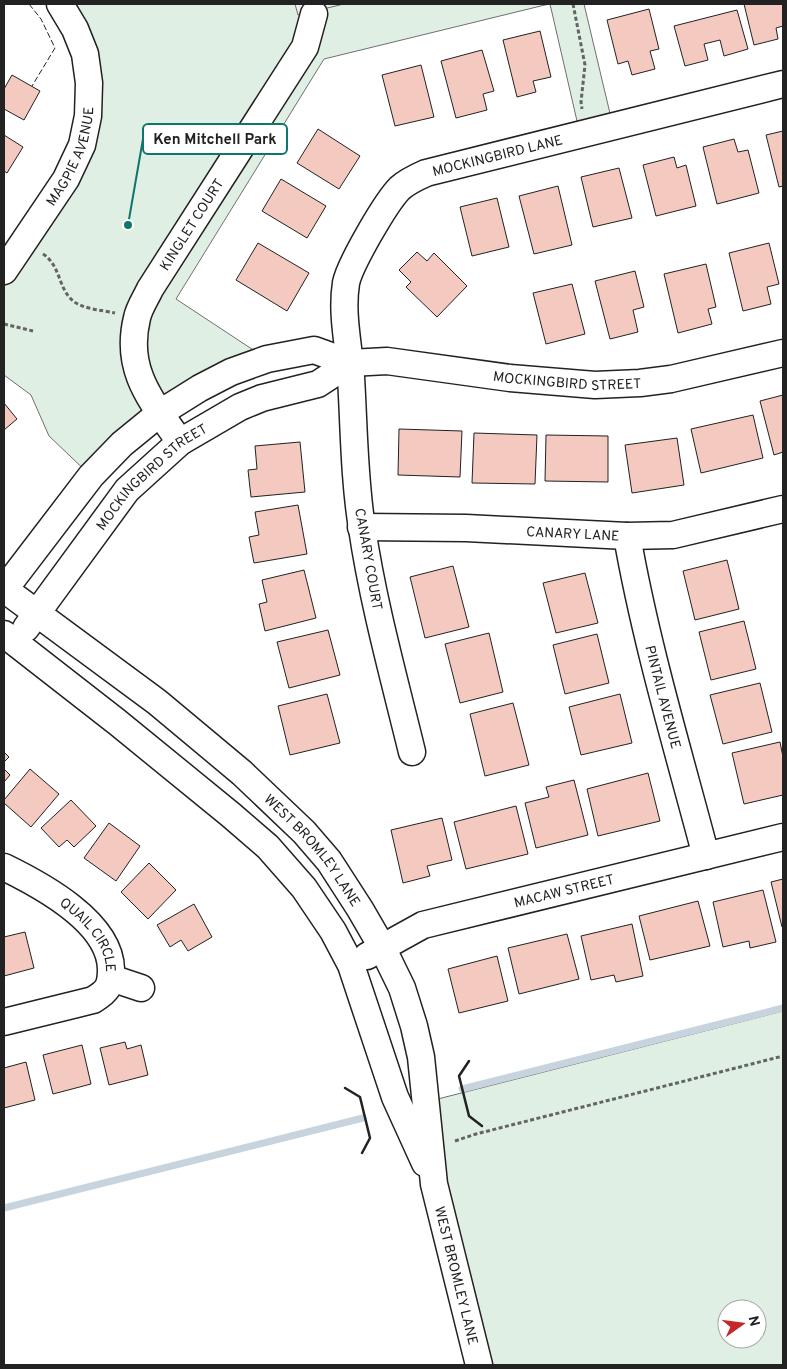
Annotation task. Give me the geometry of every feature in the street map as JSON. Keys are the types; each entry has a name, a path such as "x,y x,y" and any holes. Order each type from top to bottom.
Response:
{"street":[{"name":"MAGPIE AVENUE","path":"4,271 66,180 82,146 88,116 89,83 86,54 75,29 60,4"},
{"name":"KINGLET COURT","path":"180,442 149,398 140,378 135,358 134,338 137,316 150,289 305,47 314,14"},
{"name":"MOCKINGBIRD LANE","path":"350,363 344,314 347,281 364,243 391,199 400,188 426,173 445,166 783,84"},
{"name":"MOCKINGBIRD STREET","path":"4,589 92,476 122,444 160,413 216,380 231,372 267,359 314,350 350,363 387,361 519,379 595,386 671,379 783,353"},
{"name":"MOCKINGBIRD STREET","path":"8,644 37,613 127,490 180,442 240,407 262,398 318,384 350,363"},
{"name":"CANARY COURT","path":"350,363 361,527 370,577 412,752"},
{"name":"CANARY LANE","path":"361,527 466,528 627,536 673,534 783,509"},
{"name":"PINTAIL AVENUE","path":"627,536 634,575 660,681 706,856"},
{"name":"WEST BROMLEY LANE","path":"4,589 157,702 242,773 277,806 304,832 329,862 382,947 402,988 414,1026 421,1057 434,1184 479,1365"},
{"name":"WEST BROMLEY LANE","path":"8,644 117,722 268,847 304,888 333,931 351,965 395,1097 434,1184"},
{"name":"MACAW STREET","path":"351,965 423,926 783,837"},
{"name":"QUAIL CIRCLE","path":"4,867 60,898 84,919 102,940 111,962 111,978 108,989 93,1000 4,1022"},
{"path":"111,978 141,988"}],"path":[{"path":"573,4 585,65 581,102 587,132"},
{"path":"38,250 50,258 71,300 82,306 120,314"},
{"path":"4,324 32,331"},
{"path":"459,1139 783,1056"}],"green space":[{"path":"60,4 549,4 324,59 176,299 267,359 231,372 91,476 49,436 31,395 4,375 4,271 88,116"},
{"path":"550,4 584,4 613,126 580,134"},
{"path":"783,1011 783,1365 479,1365 426,1102"}],"shaded area":[{"path":"295,4 344,4 298,15"}],"building":[{"path":"744,4 783,4 783,26 776,28 778,39 754,45"},
{"path":"649,9 659,49 650,51 655,69 632,75 628,61 618,64 607,20"},
{"path":"737,10 748,49 724,56 720,40 704,44 708,60 685,66 674,26"},
{"path":"540,31 551,77 533,81 536,92 517,97 503,40"},
{"path":"482,50 494,91 483,94 487,110 456,118 441,61"},
{"path":"421,65 434,117 395,126 382,75"},
{"path":"12,75 40,91 24,120 4,109 4,89"},
{"path":"318,129 360,156 339,189 297,163"},
{"path":"783,131 783,186 779,187 766,135"},
{"path":"4,135 23,147 7,173 4,171"},
{"path":"734,139 738,152 748,150 759,193 717,204 703,147"},
{"path":"674,157 677,168 686,165 696,206 656,216 643,165"},
{"path":"619,168 632,218 593,227 581,177"},
{"path":"281,179 326,206 307,238 262,211"},
{"path":"558,186 572,245 534,254 519,196"},
{"path":"497,198 509,247 472,256 460,207"},
{"path":"258,243 309,273 287,311 236,280"},
{"path":"769,243 779,284 767,287 771,304 743,311 729,253"},
{"path":"417,252 427,261 434,253 467,286 437,317 406,287 411,282 399,270"},
{"path":"706,264 716,307 708,309 712,324 678,333 664,274"},
{"path":"635,271 644,307 633,310 638,332 610,339 595,281"},
{"path":"572,284 585,334 546,344 533,293"},
{"path":"783,395 783,452 774,455 760,401"},
{"path":"4,403 17,419 4,430"},
{"path":"753,415 763,458 701,473 691,429"},
{"path":"399,429 462,431 460,477 398,475"},
{"path":"474,433 537,435 535,484 472,483"},
{"path":"546,435 608,436 608,482 545,481"},
{"path":"677,438 684,485 632,493 625,445"},
{"path":"300,442 305,492 251,497 248,470 257,469 255,446"},
{"path":"298,505 307,554 254,563 249,537 259,535 255,512"},
{"path":"727,560 739,609 695,620 683,571"},
{"path":"453,566 469,627 425,638 410,577"},
{"path":"304,570 316,618 265,631 259,604 267,602 262,580"},
{"path":"585,573 598,623 556,633 543,583"},
{"path":"744,621 756,669 711,680 699,632"},
{"path":"328,630 340,675 289,688 277,642"},
{"path":"489,633 503,692 460,703 445,644"},
{"path":"597,634 609,683 565,694 553,645"},
{"path":"760,683 772,732 723,744 710,695"},
{"path":"327,694 340,743 290,755 278,706"},
{"path":"620,694 632,743 581,755 569,707"},
{"path":"513,703 529,765 485,776 470,714"},
{"path":"780,742 783,757 783,795 744,804 732,753"},
{"path":"4,752 9,757 4,762"},
{"path":"4,769 10,775 4,782"},
{"path":"30,769 59,794 31,827 4,803 4,800"},
{"path":"648,773 660,821 598,836 587,789"},
{"path":"574,780 588,835 536,848 525,803 549,797 546,787"},
{"path":"71,800 96,826 74,847 67,840 59,847 41,828"},
{"path":"516,806 528,854 466,869 454,822"},
{"path":"442,818 452,860 427,866 430,876 403,883 391,830"},
{"path":"109,823 140,846 116,881 84,858"},
{"path":"149,863 176,890 148,919 121,892"},
{"path":"783,879 783,927 782,927 771,882"},
{"path":"763,890 776,942 750,948 749,941 723,947 713,902"},
{"path":"698,901 710,946 650,960 639,916"},
{"path":"194,904 212,937 188,951 181,940 170,947 157,925"},
{"path":"632,924 643,976 616,982 614,975 591,980 581,936"},
{"path":"25,932 34,968 4,976 4,937"},
{"path":"567,934 579,979 519,994 508,948"},
{"path":"497,956 508,1001 459,1013 448,969"},
{"path":"125,1042 127,1049 141,1045 148,1075 109,1085 100,1048"},
{"path":"82,1045 91,1084 53,1094 43,1055"},
{"path":"26,1062 35,1100 4,1108 4,1068"}],"waterway":[{"path":"462,1089 783,1008"},
{"path":"4,1208 363,1118"}],"fence":[{"path":"29,4 41,19 55,48 32,86"}],"wall":[{"path":"469,1061 459,1076 469,1116 482,1126"},
{"path":"345,1088 360,1097 370,1138 362,1153"}],"place":[{"name":"Ken Mitchell Park","path":"128,225"}]}
